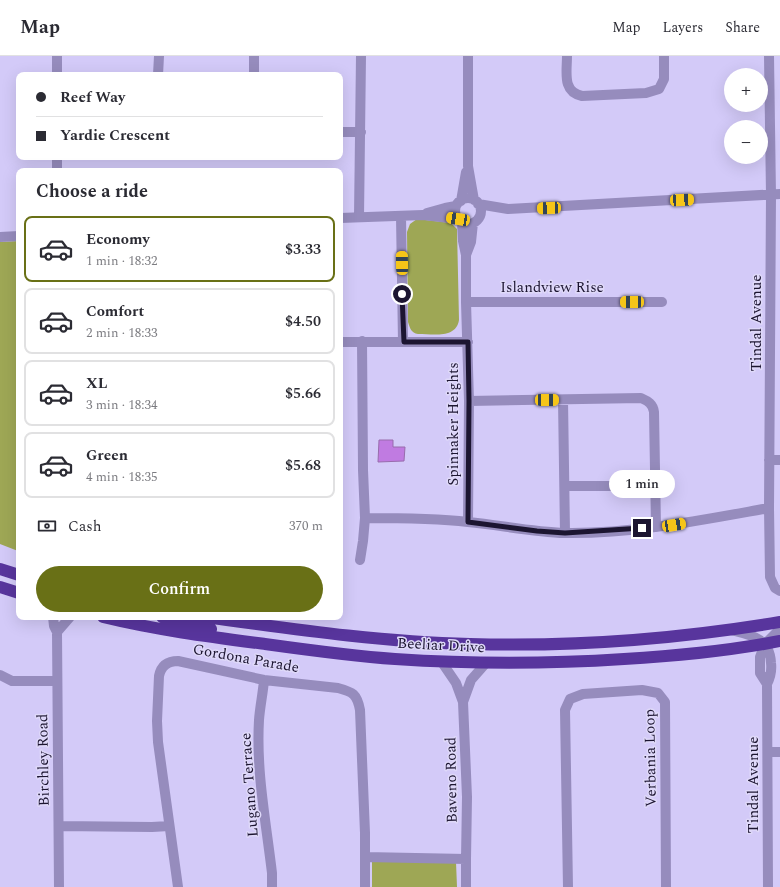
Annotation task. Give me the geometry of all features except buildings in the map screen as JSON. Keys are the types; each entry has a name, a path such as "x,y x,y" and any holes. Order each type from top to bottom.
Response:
{"highway":[{"path":"0,569 16,575"},
{"path":"0,587 16,591"},
{"name":"Beeliar Drive","path":"117,620 210,636 344,654 393,659 486,663 559,663 637,658 679,655 780,642"},
{"path":"177,620 208,626 211,629 210,636"},
{"name":"Beeliar Drive","path":"229,620 363,637 470,644 534,645 598,643 731,630 780,622"}],"street":[{"path":"57,56 57,72"},
{"path":"158,56 158,72"},
{"path":"254,56 254,72"},
{"path":"359,217 361,56"},
{"path":"468,56 468,166 476,202 480,210 476,220"},
{"path":"567,56 568,85 573,93 582,96 646,93 659,89 664,80 664,56"},
{"name":"Tindal Avenue","path":"770,56 776,195 775,302 769,460 770,577 778,590"},
{"path":"343,132 361,132"},
{"path":"460,221 455,212 468,166"},
{"path":"423,215 458,204 468,199 508,209 776,195"},
{"path":"343,218 423,215 460,221 468,224 508,209"},
{"path":"401,216 404,342"},
{"name":"Spinnaker Heights","path":"466,255 471,242 476,220"},
{"name":"Spinnaker Heights","path":"460,221 466,255 469,401 468,522"},
{"path":"0,237 16,236"},
{"name":"Islandview Rise","path":"466,302 662,302"},
{"path":"343,342 468,342"},
{"path":"360,560 365,518 362,342"},
{"path":"469,401 641,398 650,403 654,412 656,528"},
{"path":"563,400 565,533"},
{"path":"769,460 780,460"},
{"path":"565,486 610,486 655,483"},
{"path":"365,518 423,518 565,533 656,528 769,508"},
{"name":"Birchley Road","path":"53,620 57,632 59,826 58,887"},
{"path":"57,632 67,620"},
{"path":"731,630 754,636 765,644 780,629"},
{"name":"Tindal Avenue","path":"765,644 771,656 772,674 767,684 768,887"},
{"name":"Gordona Parade","path":"178,887 169,826 157,721 159,676 161,669 171,661 178,661 264,680 338,688 348,690 356,697 360,710 366,887"},
{"name":"Baveno Road","path":"441,661 456,683 463,702 467,797 466,887"},
{"name":"Baveno Road","path":"463,702 471,680 486,663"},
{"path":"0,675 12,681 57,681"},
{"name":"Lugano Terrace","path":"264,680 259,720 260,780 272,873 272,887"},
{"name":"Verbania Loop","path":"568,887 565,710 570,699 583,694 642,690 658,693 665,702 666,887"},
{"path":"768,752 780,752"},
{"path":"59,826 169,826"},
{"path":"365,857 466,859"}],"green space":[{"path":"417,219 451,223 457,229 459,320 457,326 449,333 437,335 414,333 408,322 407,232 410,224"},
{"path":"16,241 16,550 0,544 0,242"},
{"path":"372,862 456,862 457,887 372,887"}],"route":[{"path":"402,294 404,342 468,342 468,522 565,533 642,528"}]}
